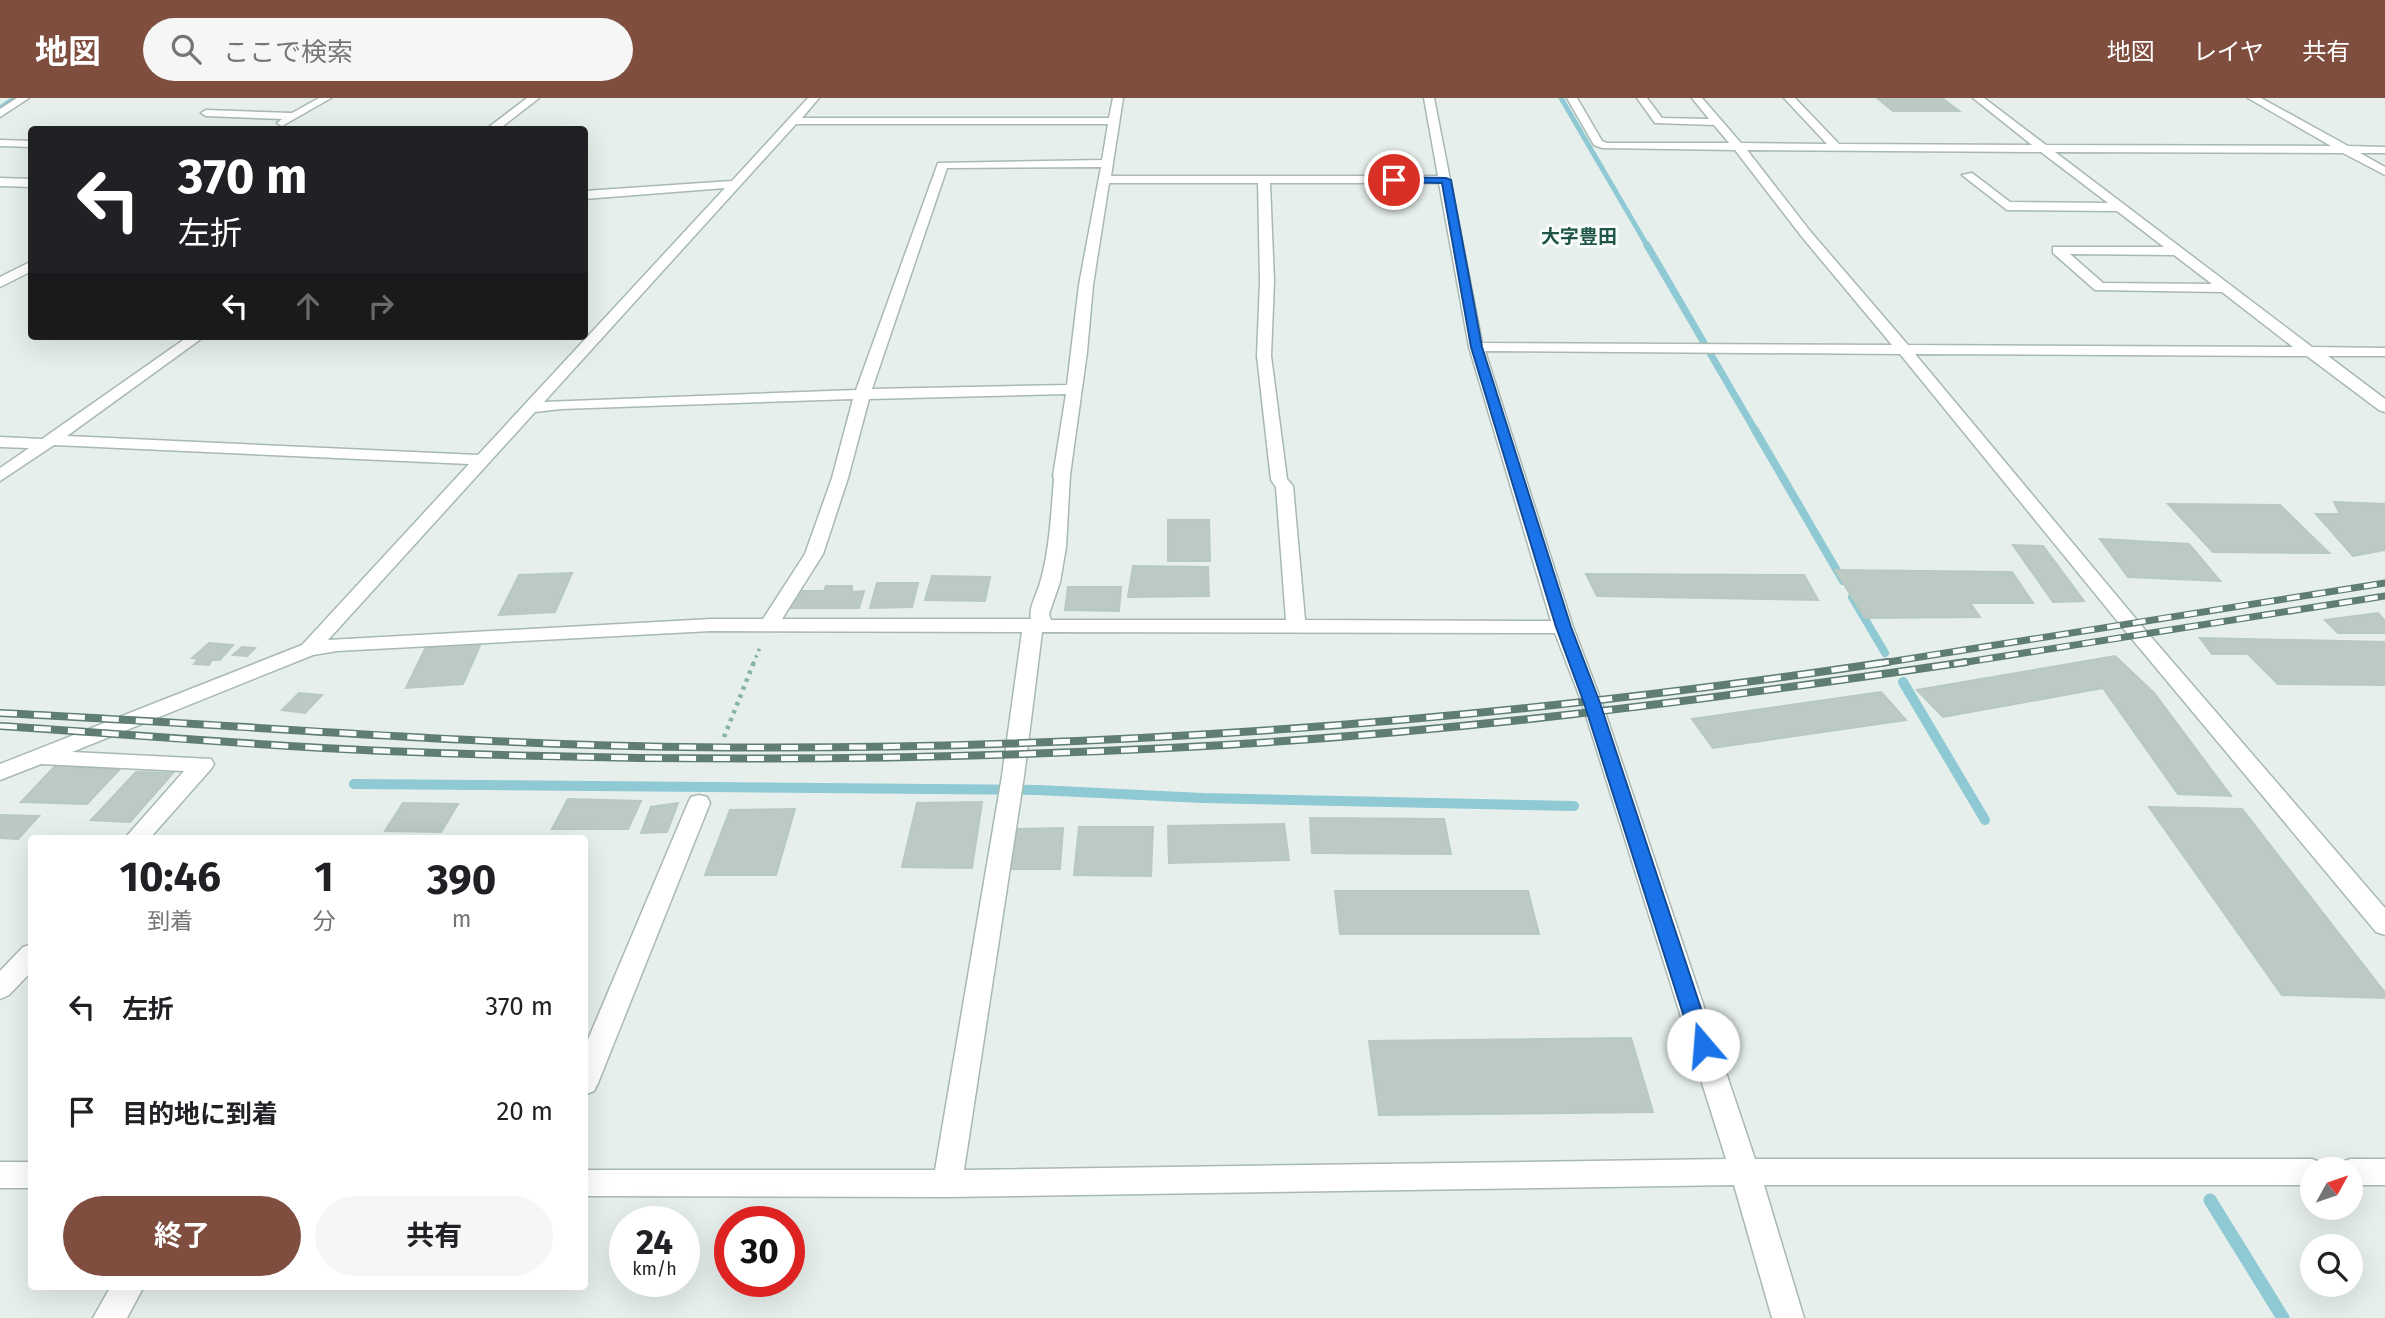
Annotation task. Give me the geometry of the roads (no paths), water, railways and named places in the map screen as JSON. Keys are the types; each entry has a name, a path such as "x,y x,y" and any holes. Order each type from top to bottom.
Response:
{"street":[{"path":"0,114 24,98"},
{"path":"278,126 326,98"},
{"path":"496,126 534,98"},
{"path":"309,649 814,98"},
{"path":"947,1184 1038,625 1049,592 1057,547 1063,478 1061,476 1075,389 1086,285 1118,98"},
{"path":"1429,98 1476,347 1563,627 1592,703 1745,1172 1788,1318"},
{"path":"1572,98 1598,143 1606,146 2385,150"},
{"path":"1642,98 1659,121 1717,122"},
{"path":"1697,98 1806,234 1905,349 2139,635 2385,925"},
{"path":"1789,98 1837,148"},
{"path":"1978,98 2385,407"},
{"path":"2253,98 2385,172"},
{"path":"206,113 294,116"},
{"path":"792,121 1114,121"},
{"path":"0,143 28,144"},
{"path":"769,625 814,554 840,478 862,394 942,165 1107,163"},
{"path":"1968,175 2007,206 2119,207"},
{"path":"1104,179 1446,180"},
{"path":"1264,179 1267,281 1264,355 1277,467 1279,480 1284,486 1296,626"},
{"path":"0,182 28,181"},
{"path":"588,195 736,184"},
{"path":"2177,251 2059,250 2100,287 2225,288"},
{"path":"0,283 28,267"},
{"path":"0,475 192,340"},
{"path":"1476,347 2385,352"},
{"path":"531,408 561,404 1075,389"},
{"path":"0,442 484,460"},
{"path":"0,772 309,649 351,644 683,626 1563,627"},
{"path":"34,758 203,764 140,835"},
{"path":"588,1073 699,803"},
{"path":"0,988 28,958"},
{"path":"588,1182 947,1184 1745,1172 2300,1172"},
{"path":"2363,1172 2385,1172"},
{"path":"0,1175 28,1175"},
{"path":"109,1318 126,1290"}],"waterway":[{"path":"0,108 15,98"},
{"path":"1561,98 1648,247"},
{"path":"1647,245 1756,432"},
{"path":"1755,430 1843,581"},
{"path":"1852,597 1885,653"},
{"path":"1903,682 1985,820"},
{"path":"354,784 1037,790 1203,798 1574,806"},
{"path":"2210,1200 2283,1318"}],"railway":[{"path":"1876,664 2385,583"},
{"path":"1954,664 2385,596"},
{"path":"0,713 598,745 835,747 986,744 1288,729 1438,717 1738,683 1888,662"},
{"path":"0,726 289,746 484,755 679,758 973,756 1168,748 1368,735 1668,703 1966,662"}],"district":[{"name":"大字豊田","path":"1579,236"}]}
